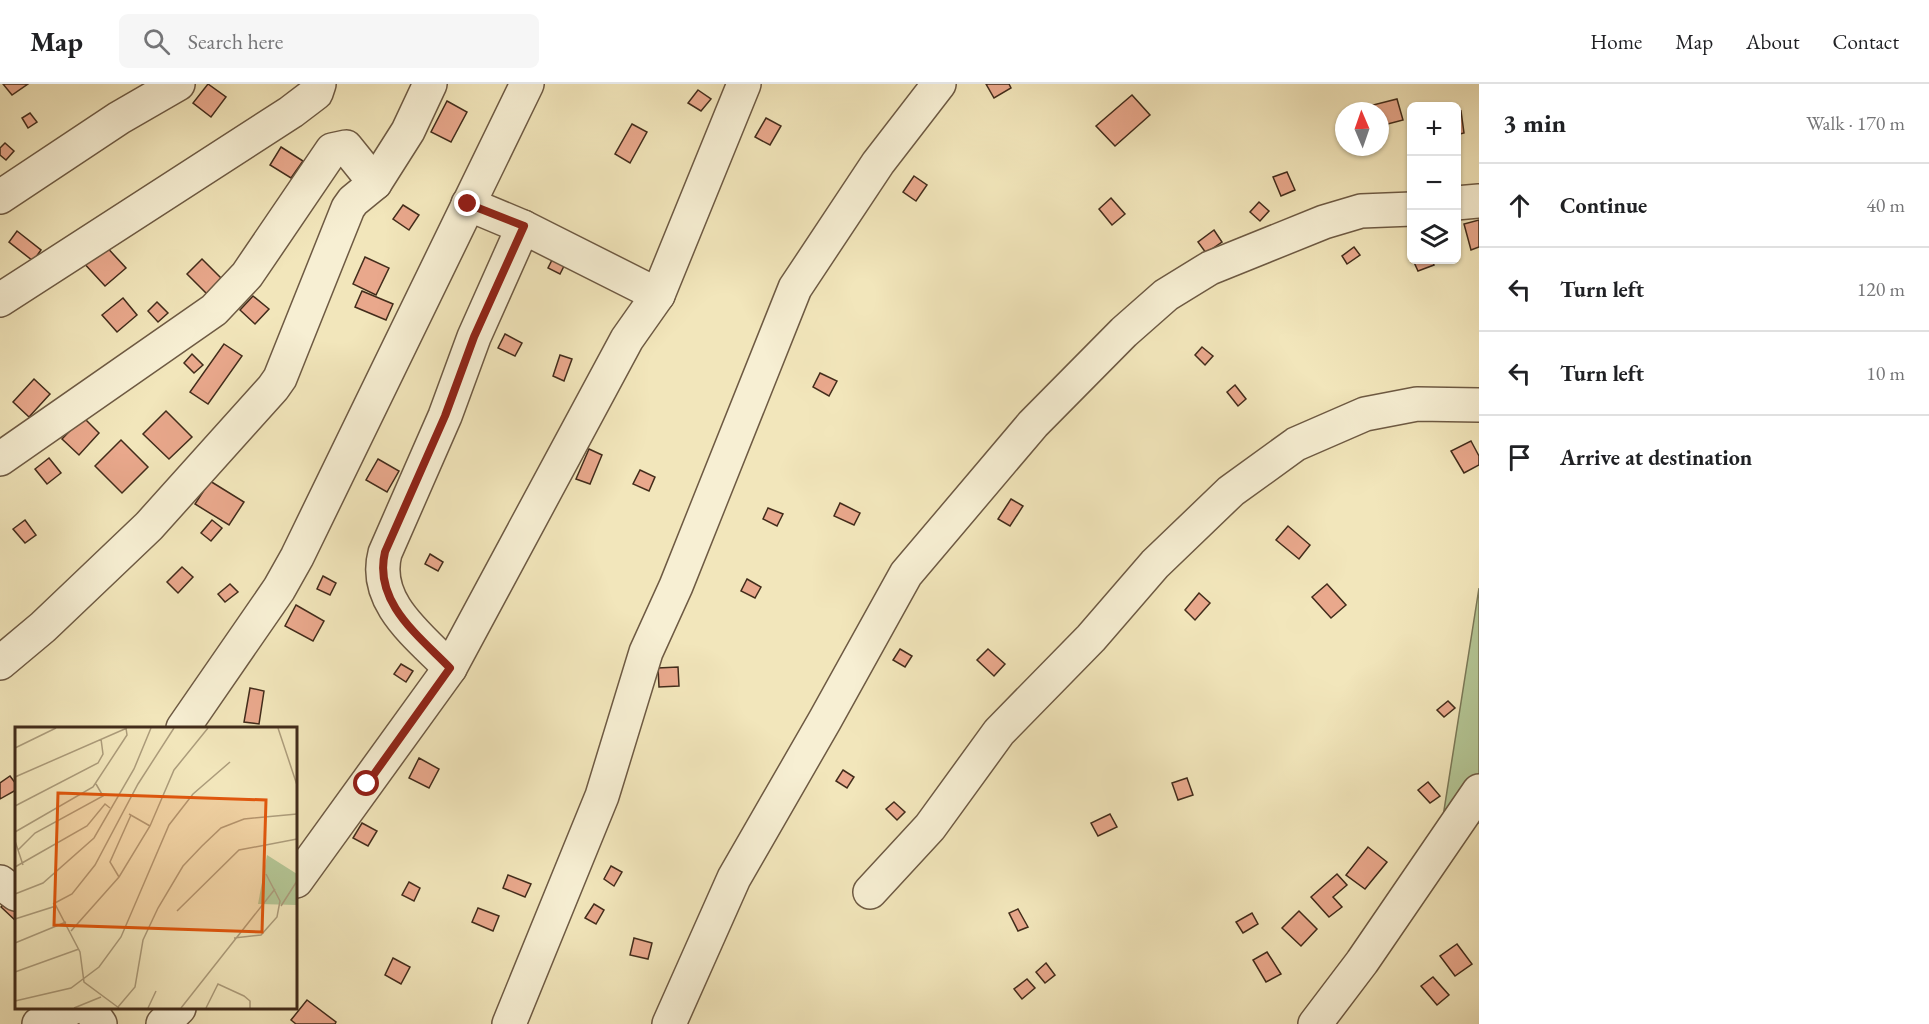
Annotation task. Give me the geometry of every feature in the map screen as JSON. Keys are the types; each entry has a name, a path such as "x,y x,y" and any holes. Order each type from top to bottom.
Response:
{"street":[{"path":"0,197 119,118 178,84"},
{"path":"0,300 291,111 316,93 319,84"},
{"path":"0,663 43,627 149,526 268,395 280,378 348,208 375,183 408,131 430,84"},
{"path":"184,727 279,588 297,557 527,84"},
{"path":"297,880 450,668 627,339 658,295 744,84"},
{"path":"509,1024 602,796 646,652 676,586 795,288 878,163 939,84"},
{"path":"0,459 214,309 247,275 332,150 345,147 375,183"},
{"path":"1461,203 1479,201"},
{"path":"468,204 524,226 658,295"},
{"path":"669,1024 734,878 906,574 1033,424 1124,332 1166,295 1210,268 1324,222 1361,212 1407,209"},
{"path":"450,668 405,623 384,587 382,564 385,552 445,416 474,337 524,226"},
{"path":"870,892 930,827 999,732 1091,638 1155,564 1232,491 1296,444 1365,414 1417,404 1479,405"},
{"path":"1315,1024 1362,962 1479,791"},
{"path":"0,870 15,862"},
{"path":"0,882 15,893"},
{"path":"39,1024 70,1009"},
{"path":"90,1009 100,1024"},
{"path":"163,1024 178,1009"}],"green space":[{"path":"1479,588 1479,823 1442,823"}],"building":[{"path":"3,84 28,84 12,95"},
{"path":"208,84 226,97 211,117 193,103"},
{"path":"986,84 1009,84 1011,88 994,98"},
{"path":"698,90 711,99 701,111 688,103"},
{"path":"1132,95 1150,115 1115,146 1096,126"},
{"path":"1397,99 1403,120 1389,124 1389,102 1385,102"},
{"path":"447,101 467,112 451,142 431,132"},
{"path":"1461,111 1464,133 1461,134"},
{"path":"30,113 37,122 28,128 22,118"},
{"path":"766,118 781,126 770,145 755,137"},
{"path":"632,124 647,132 630,163 615,154"},
{"path":"5,143 14,151 6,160 0,155 0,148"},
{"path":"281,147 303,161 291,178 270,165"},
{"path":"1287,172 1295,190 1281,196 1273,177"},
{"path":"914,176 927,185 916,201 903,192"},
{"path":"1111,198 1125,214 1112,225 1099,209"},
{"path":"1259,202 1269,211 1260,221 1250,212"},
{"path":"403,205 419,215 409,230 393,219"},
{"path":"1479,220 1479,247 1471,250 1464,224"},
{"path":"1214,230 1222,242 1206,253 1198,242"},
{"path":"17,231 41,250 33,261 9,242"},
{"path":"102,242 126,268 105,286 81,260"},
{"path":"1354,247 1360,255 1347,264 1342,256"},
{"path":"365,257 389,268 376,295 353,284"},
{"path":"553,258 565,264 560,274 548,268"},
{"path":"202,259 223,280 208,295 187,274"},
{"path":"1415,264 1434,264 1434,265 1418,271"},
{"path":"362,291 393,304 386,320 355,307"},
{"path":"253,296 269,309 255,324 240,310"},
{"path":"123,298 137,315 117,332 102,315"},
{"path":"157,302 168,313 158,322 148,311"},
{"path":"505,334 522,343 515,356 498,348"},
{"path":"224,344 242,356 208,404 190,392"},
{"path":"1202,347 1213,356 1205,365 1195,355"},
{"path":"192,354 203,365 194,373 184,363"},
{"path":"560,355 572,359 564,381 553,376"},
{"path":"820,373 837,381 829,396 813,387"},
{"path":"34,379 50,394 29,417 13,402"},
{"path":"1235,385 1246,399 1238,406 1227,392"},
{"path":"166,411 192,437 169,459 143,434"},
{"path":"83,417 99,433 79,455 62,439"},
{"path":"121,440 148,467 122,493 95,466"},
{"path":"1471,441 1479,456 1479,465 1464,473 1451,451"},
{"path":"589,449 602,455 590,484 576,479"},
{"path":"49,458 61,473 47,484 35,469"},
{"path":"378,459 399,471 387,492 366,480"},
{"path":"640,470 655,477 649,491 633,484"},
{"path":"210,481 244,502 229,525 195,504"},
{"path":"1011,499 1023,506 1010,526 998,519"},
{"path":"840,503 860,513 854,525 834,516"},
{"path":"768,508 783,514 777,526 763,519"},
{"path":"25,520 36,535 25,543 13,529"},
{"path":"212,520 222,528 211,541 201,533"},
{"path":"1288,526 1310,545 1299,559 1276,540"},
{"path":"430,554 443,562 438,571 425,564"},
{"path":"182,567 193,577 178,593 167,582"},
{"path":"323,576 336,583 330,595 317,589"},
{"path":"747,579 761,587 755,598 741,591"},
{"path":"230,584 238,592 225,602 218,594"},
{"path":"1327,584 1346,605 1331,618 1312,597"},
{"path":"1199,593 1210,603 1195,620 1185,610"},
{"path":"296,605 324,621 313,641 285,626"},
{"path":"900,649 912,656 905,667 893,660"},
{"path":"988,649 1005,664 994,676 977,660"},
{"path":"401,664 413,671 406,682 394,674"},
{"path":"678,667 679,686 659,687 658,668"},
{"path":"250,688 264,691 259,724 244,722"},
{"path":"1448,701 1455,708 1444,717 1437,710"},
{"path":"419,758 439,769 429,788 409,778"},
{"path":"843,770 854,777 847,788 836,781"},
{"path":"10,776 15,783 15,791 0,799 0,783"},
{"path":"1187,778 1193,795 1178,800 1172,783"},
{"path":"1428,782 1440,796 1430,803 1418,790"},
{"path":"894,802 905,812 897,820 886,809"},
{"path":"1110,814 1117,827 1098,836 1091,823"},
{"path":"362,823 377,831 368,846 353,838"},
{"path":"1368,847 1387,862 1365,889 1346,875"},
{"path":"611,866 622,872 614,886 604,879"},
{"path":"1337,874 1347,885 1333,897 1342,907 1329,917 1311,897"},
{"path":"508,875 531,884 525,897 503,888"},
{"path":"409,882 420,888 414,901 402,895"},
{"path":"9,898 15,904 15,920 1,907"},
{"path":"594,904 604,910 596,924 585,918"},
{"path":"478,908 499,916 493,931 472,922"},
{"path":"1018,909 1028,927 1018,931 1009,913"},
{"path":"1299,911 1317,929 1301,946 1282,928"},
{"path":"1252,913 1258,924 1243,933 1236,922"},
{"path":"634,938 652,943 648,959 630,955"},
{"path":"1457,944 1472,964 1455,976 1440,956"},
{"path":"1267,952 1281,974 1266,982 1253,960"},
{"path":"393,958 410,967 401,984 385,975"},
{"path":"1046,963 1055,975 1045,983 1036,972"},
{"path":"1433,977 1449,995 1437,1005 1421,986"},
{"path":"1027,979 1035,988 1022,999 1014,989"},
{"path":"307,1000 336,1022 335,1024 296,1024 291,1020"}],"route":[{"path":"367,784 450,668 405,623 384,587 382,564 385,552 445,416 474,337 524,226 468,204"}]}
